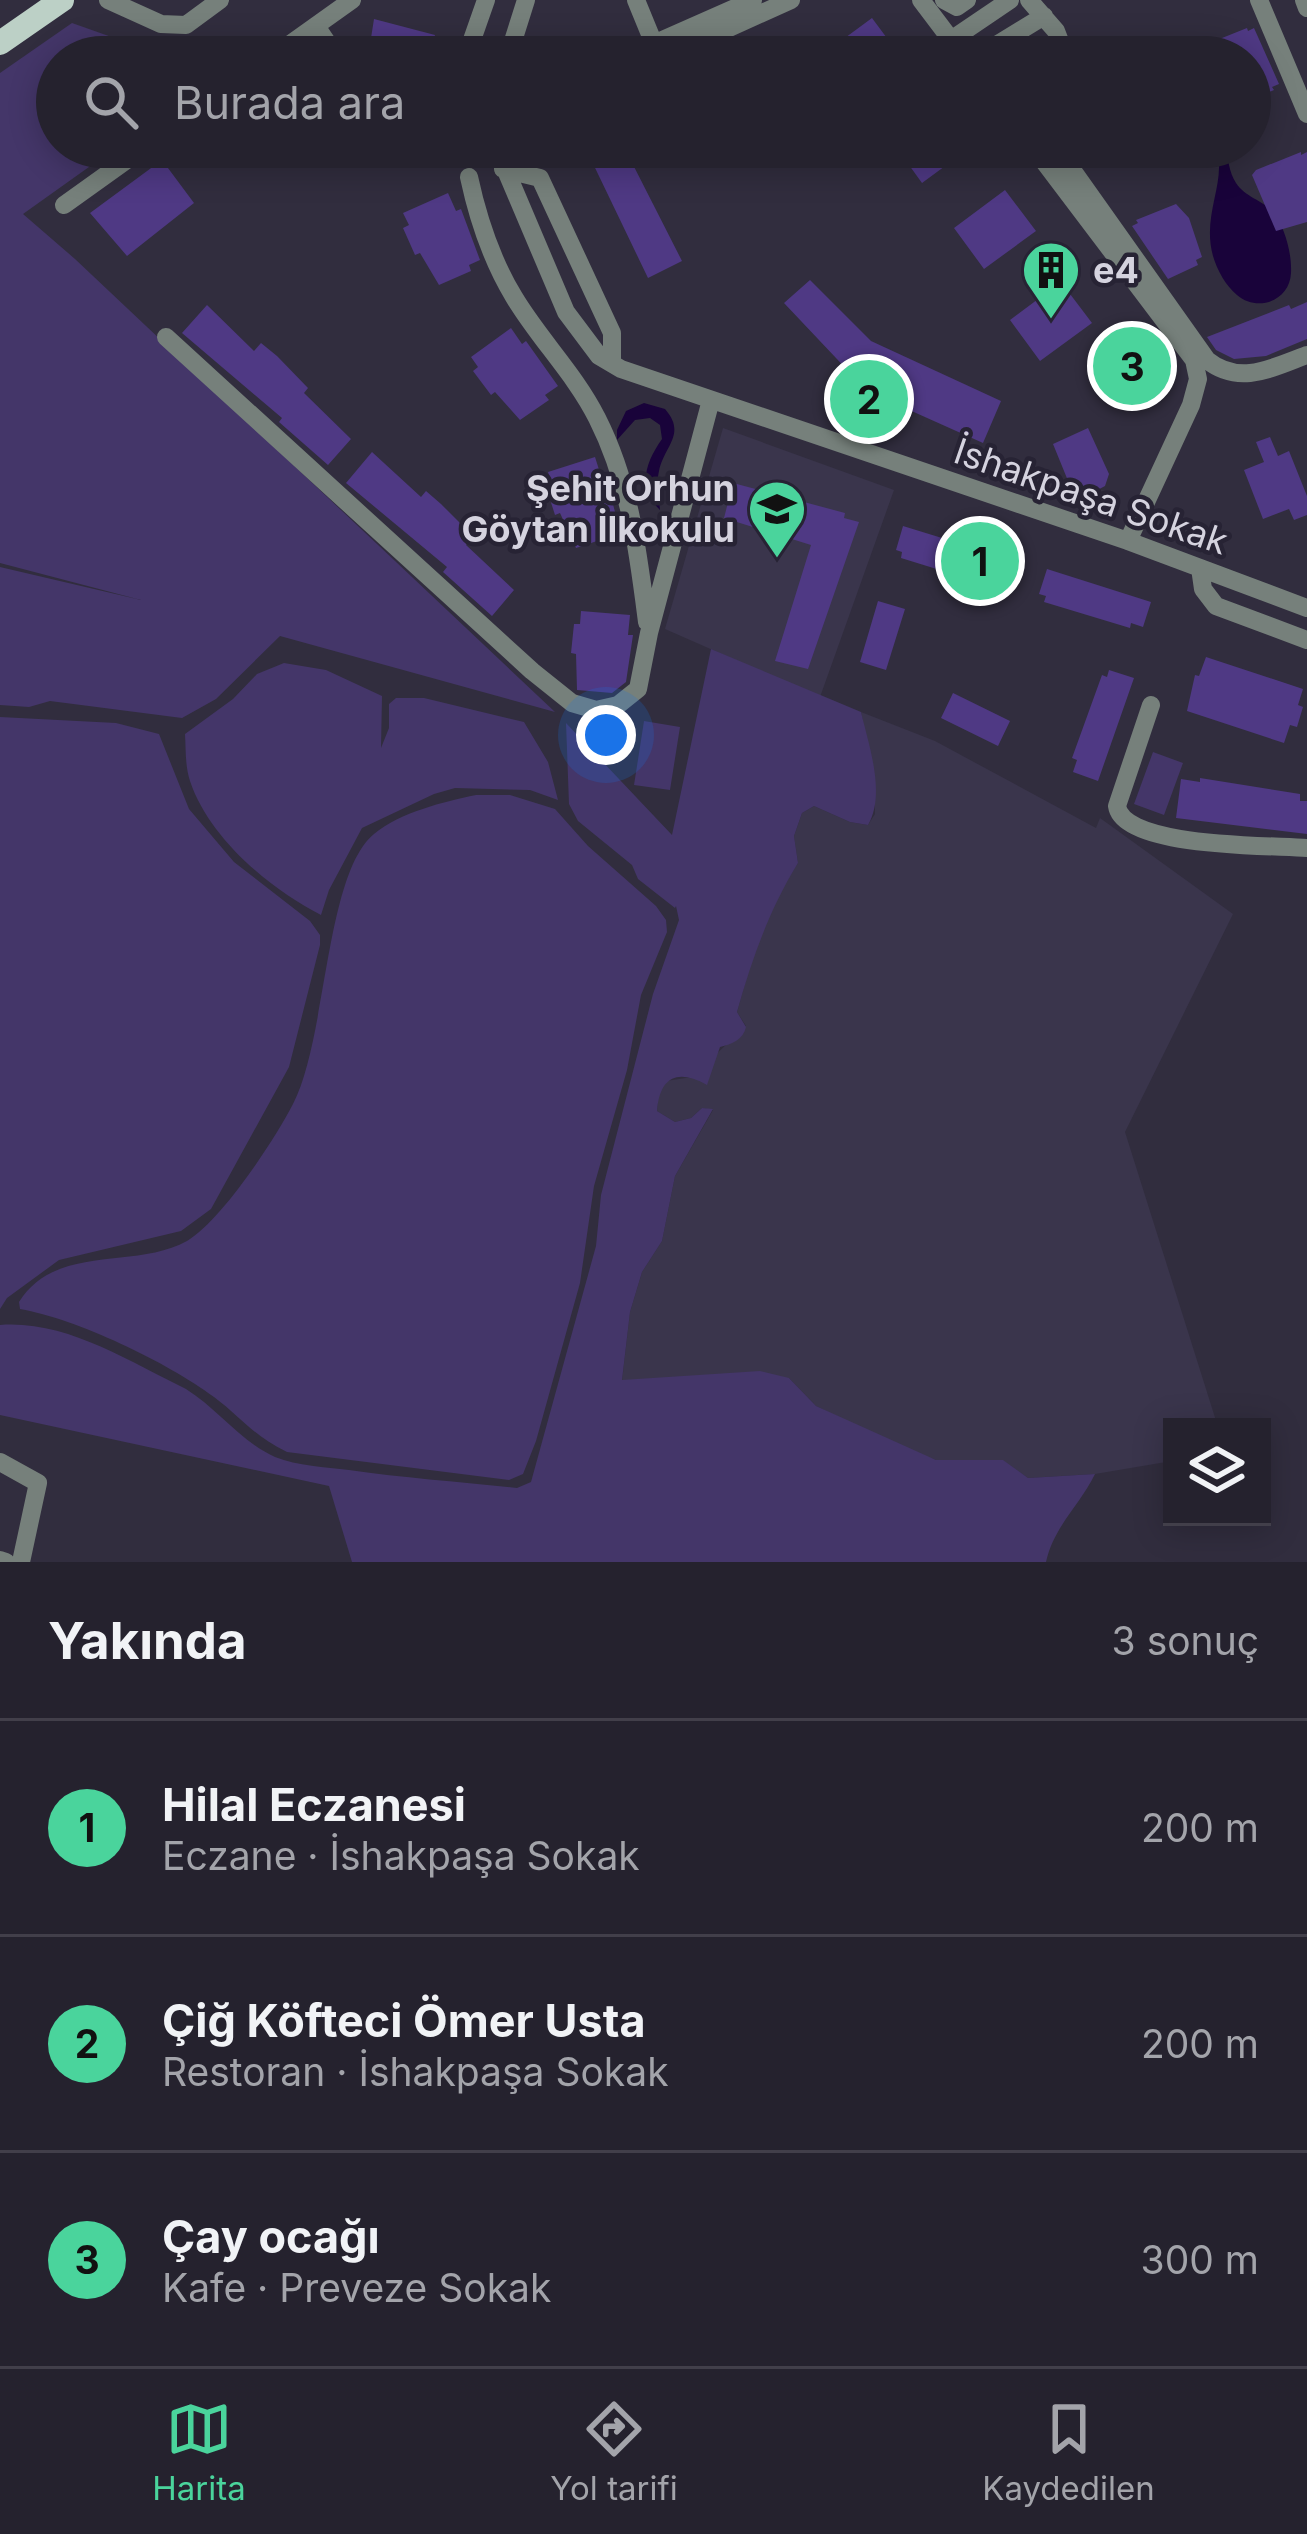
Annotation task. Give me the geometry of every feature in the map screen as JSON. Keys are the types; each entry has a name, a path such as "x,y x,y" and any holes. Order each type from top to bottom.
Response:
{"main road":[{"path":"0,43 62,0"}],"street":[{"path":"0,31 50,0"},
{"path":"109,0 161,24 186,25 220,0"},
{"path":"302,36 352,0"},
{"path":"473,36 486,0"},
{"path":"515,36 526,0"},
{"path":"636,0 653,36"},
{"path":"685,36 753,0"},
{"path":"696,36 791,0"},
{"path":"921,0 948,36"},
{"path":"944,0 957,7 967,0"},
{"path":"957,36 1010,0"},
{"path":"1029,0 1058,36"},
{"path":"1259,0 1298,66 1305,104"},
{"path":"1011,36 1044,16"},
{"path":"316,26 323,36"},
{"path":"64,205 116,168"},
{"path":"1049,168 1194,360 1198,380 1191,404 1128,542"},
{"path":"1071,168 1207,359 1232,374 1250,374 1307,355"},
{"path":"503,169 539,178 612,333 612,363"},
{"name":"İshakpaşa Sokak","path":"503,169 566,312 584,339 612,363 1307,608"},
{"path":"469,177 495,262 595,413 612,450 626,486 649,633"},
{"path":"166,338 572,703 607,710 638,689 644,672 649,633 710,400"},
{"path":"638,550 658,552 673,541"},
{"path":"1200,568 1203,589 1216,606 1307,640"},
{"path":"1151,705 1118,806 1128,825 1162,837 1307,848"},
{"path":"0,1462 38,1483 21,1562"}],"shaded area":[{"path":"72,23 109,36 53,36"},
{"path":"36,48 36,168 88,168 23,214 555,712 280,636 216,699 182,718 50,701 29,707 0,705 0,567 141,600 0,563 0,73"},
{"path":"1230,168 1236,183 1272,211 1284,232 1291,273 1285,290 1272,301 1254,303 1237,295 1215,261 1210,225 1219,171"},
{"path":"644,403 665,409 674,426 658,476 660,510 648,493 646,475 662,439 660,425 650,418 635,420 617,440 626,411"},
{"name":"Şehit Orhun Göytan İlkokulu","path":"723,428 894,490 820,697 665,629"},
{"path":"711,649 861,712 876,799 868,825 814,806 802,813 794,836 798,863 762,935 737,1012 745,1031 720,1047 707,1085 679,1077 662,1090 657,1111 675,1122 691,1118 702,1108 713,1109 675,1176 662,1241 642,1272 630,1312 622,1380 760,1371 789,1378 816,1406 936,1460 1003,1460 1028,1478 1095,1474 1055,1537 1046,1562 352,1562 329,1486 0,1415 0,1325 25,1325 96,1345 186,1389 262,1450 284,1460 517,1488 531,1482 596,1246 601,1195 653,994 679,920 676,906 638,879 632,865 578,821 569,804 566,723 672,835"},
{"path":"284,663 326,670 382,696 381,748 389,728 389,704 396,698 424,698 524,722 548,762 558,800 530,790 455,788 362,828 321,915 262,876 226,842 199,802 187,770 185,734 233,699 257,674"},
{"path":"861,712 935,741 1096,828 1100,818 1233,914 1125,1132 1215,1418 1163,1418 1163,1463 1095,1474 1028,1478 1002,1460 936,1460 895,1445 816,1406 789,1378 622,1381 630,1312 642,1272 662,1241 675,1176 713,1110 702,1108 691,1118 675,1122 657,1111 658,1095 666,1081 692,1077 746,1026 737,1012 777,896 798,863 794,836 802,813 814,806 868,825 875,814 875,787"},
{"path":"0,717 116,723 159,734 189,809 234,862 310,921 320,935 320,945 289,1067 211,1209 181,1231 59,1260 7,1298 0,1309"},
{"path":"644,721 680,727 670,790 634,785"},
{"path":"1153,752 1183,763 1164,815 1134,804"},
{"path":"476,795 510,795 555,809 588,846 656,906 666,920 667,932 641,995 627,1070 594,1186 580,1283 523,1474 509,1480 287,1452 195,1384 147,1356 68,1322 20,1309 19,1302 35,1284 54,1272 75,1264 166,1250 187,1241 215,1216 260,1158 293,1104 313,1040 345,884 358,854 374,834 397,820"}],"building":[{"path":"872,18 885,36 848,36"},
{"path":"374,19 435,35 435,36 371,36"},
{"path":"1254,28 1258,36 1227,36"},
{"path":"1271,66 1279,84 1271,91"},
{"path":"1307,152 1307,222 1276,231 1252,175"},
{"path":"151,168 168,168 194,203 127,256 90,213"},
{"path":"595,168 635,168 682,261 648,278"},
{"path":"911,168 942,168 922,183"},
{"path":"1005,190 1036,231 984,269 954,228"},
{"path":"448,193 456,211 461,209 480,260 469,265 471,271 439,285 420,253 415,255 403,228 409,225 403,213"},
{"path":"1176,204 1189,218 1202,257 1196,260 1198,265 1168,279 1132,226"},
{"path":"810,280 871,341 1001,401 983,443 849,383 853,376 784,303"},
{"name":"e4","path":"1061,282 1092,323 1040,361 1010,320"},
{"path":"1307,302 1307,339 1266,356 1234,359 1216,350 1207,337 1289,305 1291,309"},
{"path":"207,305 254,351 261,343 277,356 308,388 304,393 351,439 328,465 279,422 282,418 182,333"},
{"path":"511,328 558,386 545,395 549,400 520,420 495,392 491,395 473,371 478,367 471,357"},
{"path":"1088,428 1109,474 1105,486 1088,495 1073,493 1053,444"},
{"path":"1270,437 1278,456 1289,451 1307,496 1307,515 1294,520 1289,509 1263,519 1244,470 1264,462 1256,442"},
{"path":"372,452 421,497 426,491 441,504 473,536 466,545 514,590 492,616 443,572 447,567 346,483"},
{"path":"595,457 601,476 605,474 619,527 608,531 609,537 576,548 560,513 555,515 546,487 552,485 548,472"},
{"path":"733,483 845,513 844,518 859,522 808,669 775,661 811,545 724,518"},
{"path":"903,526 1007,558 999,583 987,579 985,584 901,558 902,552 896,550"},
{"path":"1047,569 1151,602 1143,627 1131,623 1130,628 1044,602 1046,596 1039,594"},
{"path":"878,601 905,609 886,670 860,662"},
{"path":"581,611 630,615 628,635 633,635 626,682 612,693 577,690 576,654 571,653 574,624 580,624"},
{"path":"1206,657 1303,689 1297,727 1290,725 1284,743 1187,711 1195,675 1199,676"},
{"path":"1109,670 1134,678 1098,781 1073,772 1077,760 1072,758 1102,675 1107,677"},
{"path":"953,693 1010,721 998,746 941,718"},
{"path":"1200,778 1300,794 1300,801 1307,801 1307,834 1176,818 1181,779 1200,782"}],"place":[{"name":"e4","path":"1051,321"},
{"name":"Çay ocağı","path":"1132,366"},
{"name":"Çiğ Köfteci Ömer Usta","path":"869,399"},
{"name":"Şehit Orhun Göytan İlkokulu","path":"777,560"},
{"name":"Hilal Eczanesi","path":"980,561"}]}
